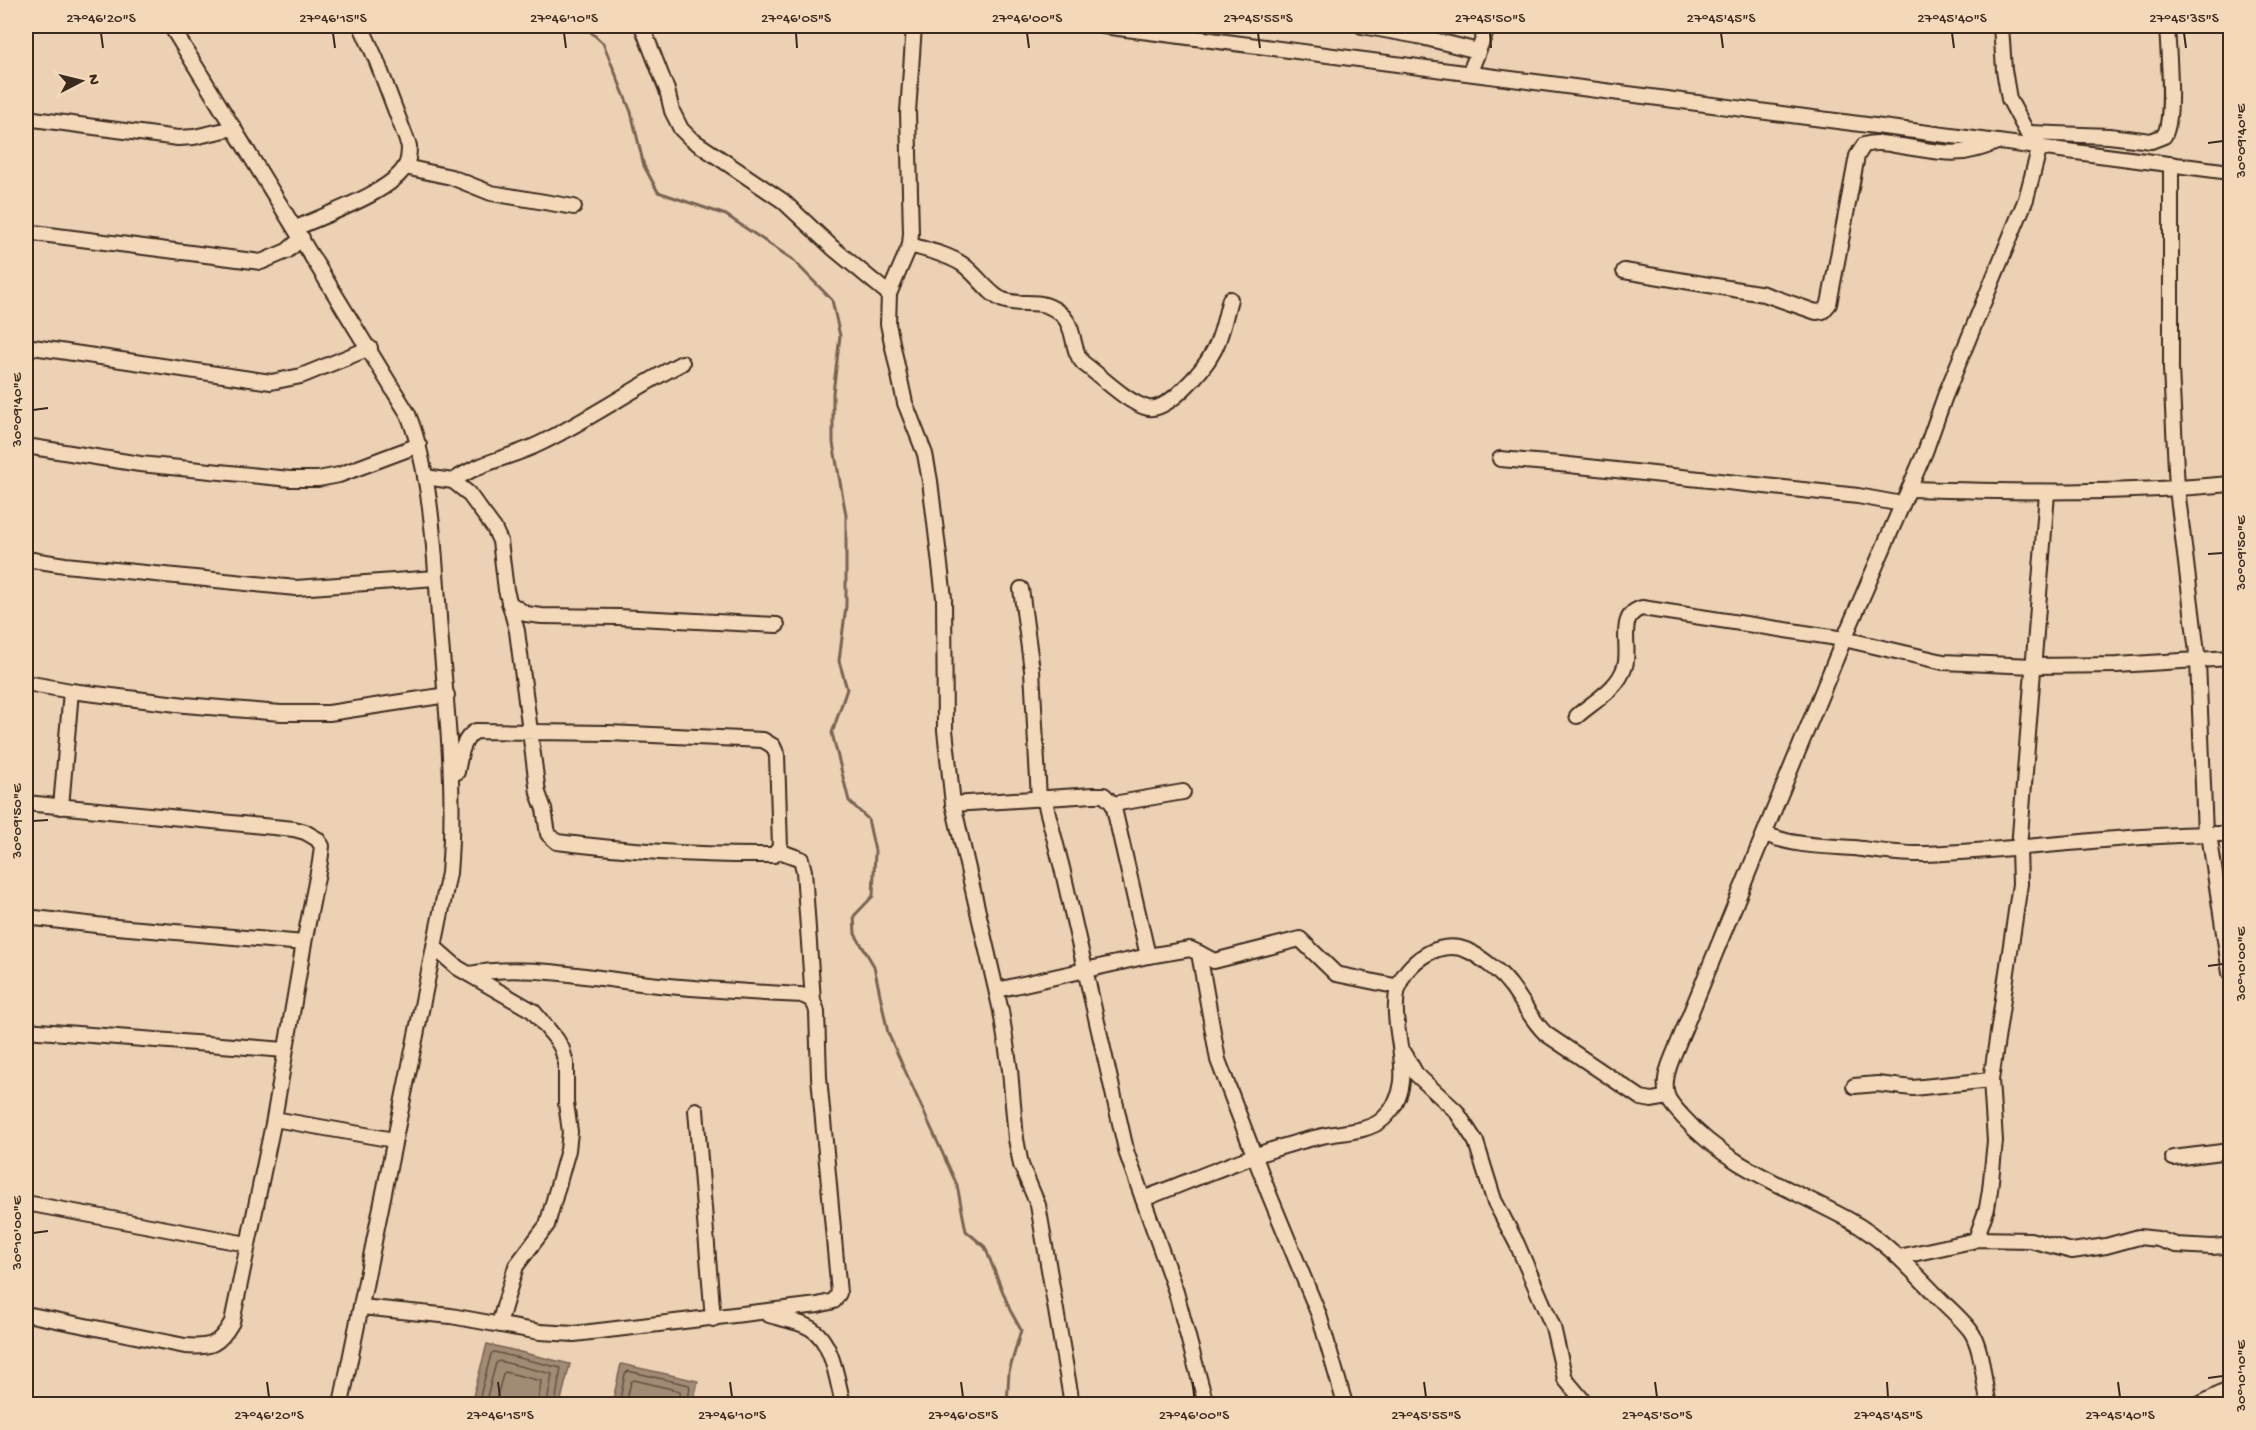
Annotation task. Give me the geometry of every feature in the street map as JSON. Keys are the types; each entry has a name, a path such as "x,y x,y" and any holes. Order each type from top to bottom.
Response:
{"street":[{"path":"26,232 261,262 286,251 299,233 384,187 405,167 409,159 409,146 361,26"},
{"path":"642,26 667,90 672,111 681,129 691,140 783,201 833,248 889,294"},
{"path":"914,26 908,112 910,245 889,294 888,324 905,403 925,454 931,493 944,598 945,730 953,804 997,990 1006,1043 1016,1140 1026,1180 1038,1205 1072,1404"},
{"path":"1103,26 1998,141 2034,142 2109,136 2151,141 2164,136 2168,127 2169,108 2167,26"},
{"path":"1363,26 1418,36 1478,51"},
{"path":"1470,72 1488,26"},
{"path":"1989,1404 1972,1332 1899,1257 1849,1220 1764,1179 1725,1155 1688,1123 1667,1097 1666,1078 2026,199 2034,142 2009,99 2004,70 2001,26"},
{"path":"175,27 408,414 419,445 425,477 447,695 453,798 449,873 341,1404"},
{"path":"26,118 178,138 194,137 234,128"},
{"path":"1624,272 1764,294 1816,312 1823,311 1829,304 1855,165 1860,149 1864,145 1873,142 1956,154 1977,151 1998,141"},
{"path":"2034,142 2230,172"},
{"path":"2170,164 2171,369 2177,489 2198,661 2207,834 2230,973"},
{"path":"405,167 451,177 491,193 574,207"},
{"path":"910,245 948,256 963,264 1002,300 1034,302 1051,308 1070,325 1078,358 1127,396 1149,408 1161,407 1185,387 1213,352 1230,299"},
{"path":"26,346 271,382 301,376 370,348"},
{"path":"453,481 475,466 520,453 544,441 682,363"},
{"path":"26,446 140,464 318,479 339,475 419,445"},
{"path":"1500,459 1846,494 1902,504"},
{"path":"425,477 453,481 468,493 494,528 500,541 509,603 517,631 528,731 538,793 543,803 548,834 557,842 642,852 774,855 779,851 781,841 777,755 773,746 768,742 608,733 528,731 489,730 470,734 460,758 453,798"},
{"path":"1909,489 2048,493 2177,489 2230,484"},
{"path":"1976,1239 1987,1208 1990,1190 1995,1141 1991,1080 2020,884 2019,848 2048,493"},
{"path":"26,559 65,566 296,588 436,578"},
{"path":"1021,589 1032,670 1042,799 1062,867 1127,1154 1179,1301 1206,1404"},
{"path":"509,603 526,614 542,616 618,617 777,625"},
{"path":"1577,716 1608,691 1620,676 1626,663 1628,621 1634,611 1642,608 1844,639 1943,662 2033,666 2230,658"},
{"path":"26,683 70,691 185,705 281,713 329,713 447,695"},
{"path":"61,807 70,691"},
{"path":"1113,804 1183,792"},
{"path":"953,804 1104,795 1113,804 1148,956"},
{"path":"26,803 305,832 317,839 322,846 274,1119 232,1322 224,1337 212,1345 185,1346 26,1314"},
{"path":"1765,834 1788,843 1924,854 2019,848 2082,841 2230,834"},
{"path":"361,1307 426,1313 548,1333 574,1334 761,1313 830,1303 837,1297 840,1289 833,1237 819,1077 817,1012 813,1001 804,871 801,860 779,851"},
{"path":"26,917 304,943"},
{"path":"997,990 1148,956 1190,949 1214,961 1300,939 1336,974 1399,987"},
{"path":"434,947 469,974 533,1011 557,1040 566,1063 566,1103 570,1132 568,1150 547,1225 516,1266 499,1324"},
{"path":"1143,1199 1308,1139 1359,1128 1382,1120 1391,1110 1401,1091 1404,1070 1397,1020 1399,987 1414,963 1428,952 1441,948 1465,949 1498,972 1517,992 1538,1026 1546,1034 1641,1098 1652,1100 1667,1097"},
{"path":"1199,952 1218,1060 1319,1315 1345,1404"},
{"path":"469,974 490,970 529,971 648,984 801,995 813,1001"},
{"path":"26,1030 285,1050"},
{"path":"1400,1041 1416,1074 1456,1111 1476,1142 1494,1200 1517,1244 1553,1327 1565,1379 1586,1404"},
{"path":"1854,1086 1876,1084 1913,1088 1991,1080"},
{"path":"696,1110 713,1319"},
{"path":"274,1119 394,1140"},
{"path":"2173,1158 2230,1150"},
{"path":"26,1203 247,1244"},
{"path":"1899,1257 1976,1239 2030,1240 2072,1251 2106,1246 2139,1237 2158,1239 2176,1245 2212,1247 2224,1246 2230,1242"},
{"path":"761,1313 808,1326 822,1338 843,1404"},
{"path":"2200,1404 2230,1389"}],"water":[{"path":"487,1344 570,1364 560,1404 471,1404"},
{"path":"621,1364 698,1381 693,1404 612,1404"}],"waterway":[{"path":"584,26 603,43 631,112 644,166 658,192 726,215 792,259 832,300 840,336 833,393 833,443 846,515 846,606 839,661 847,689 832,733 849,801 868,819 875,851 873,896 854,916 855,934 874,966 888,1033 957,1185 966,1231 985,1247 1010,1310 1021,1330 1009,1372 1007,1404"}]}
